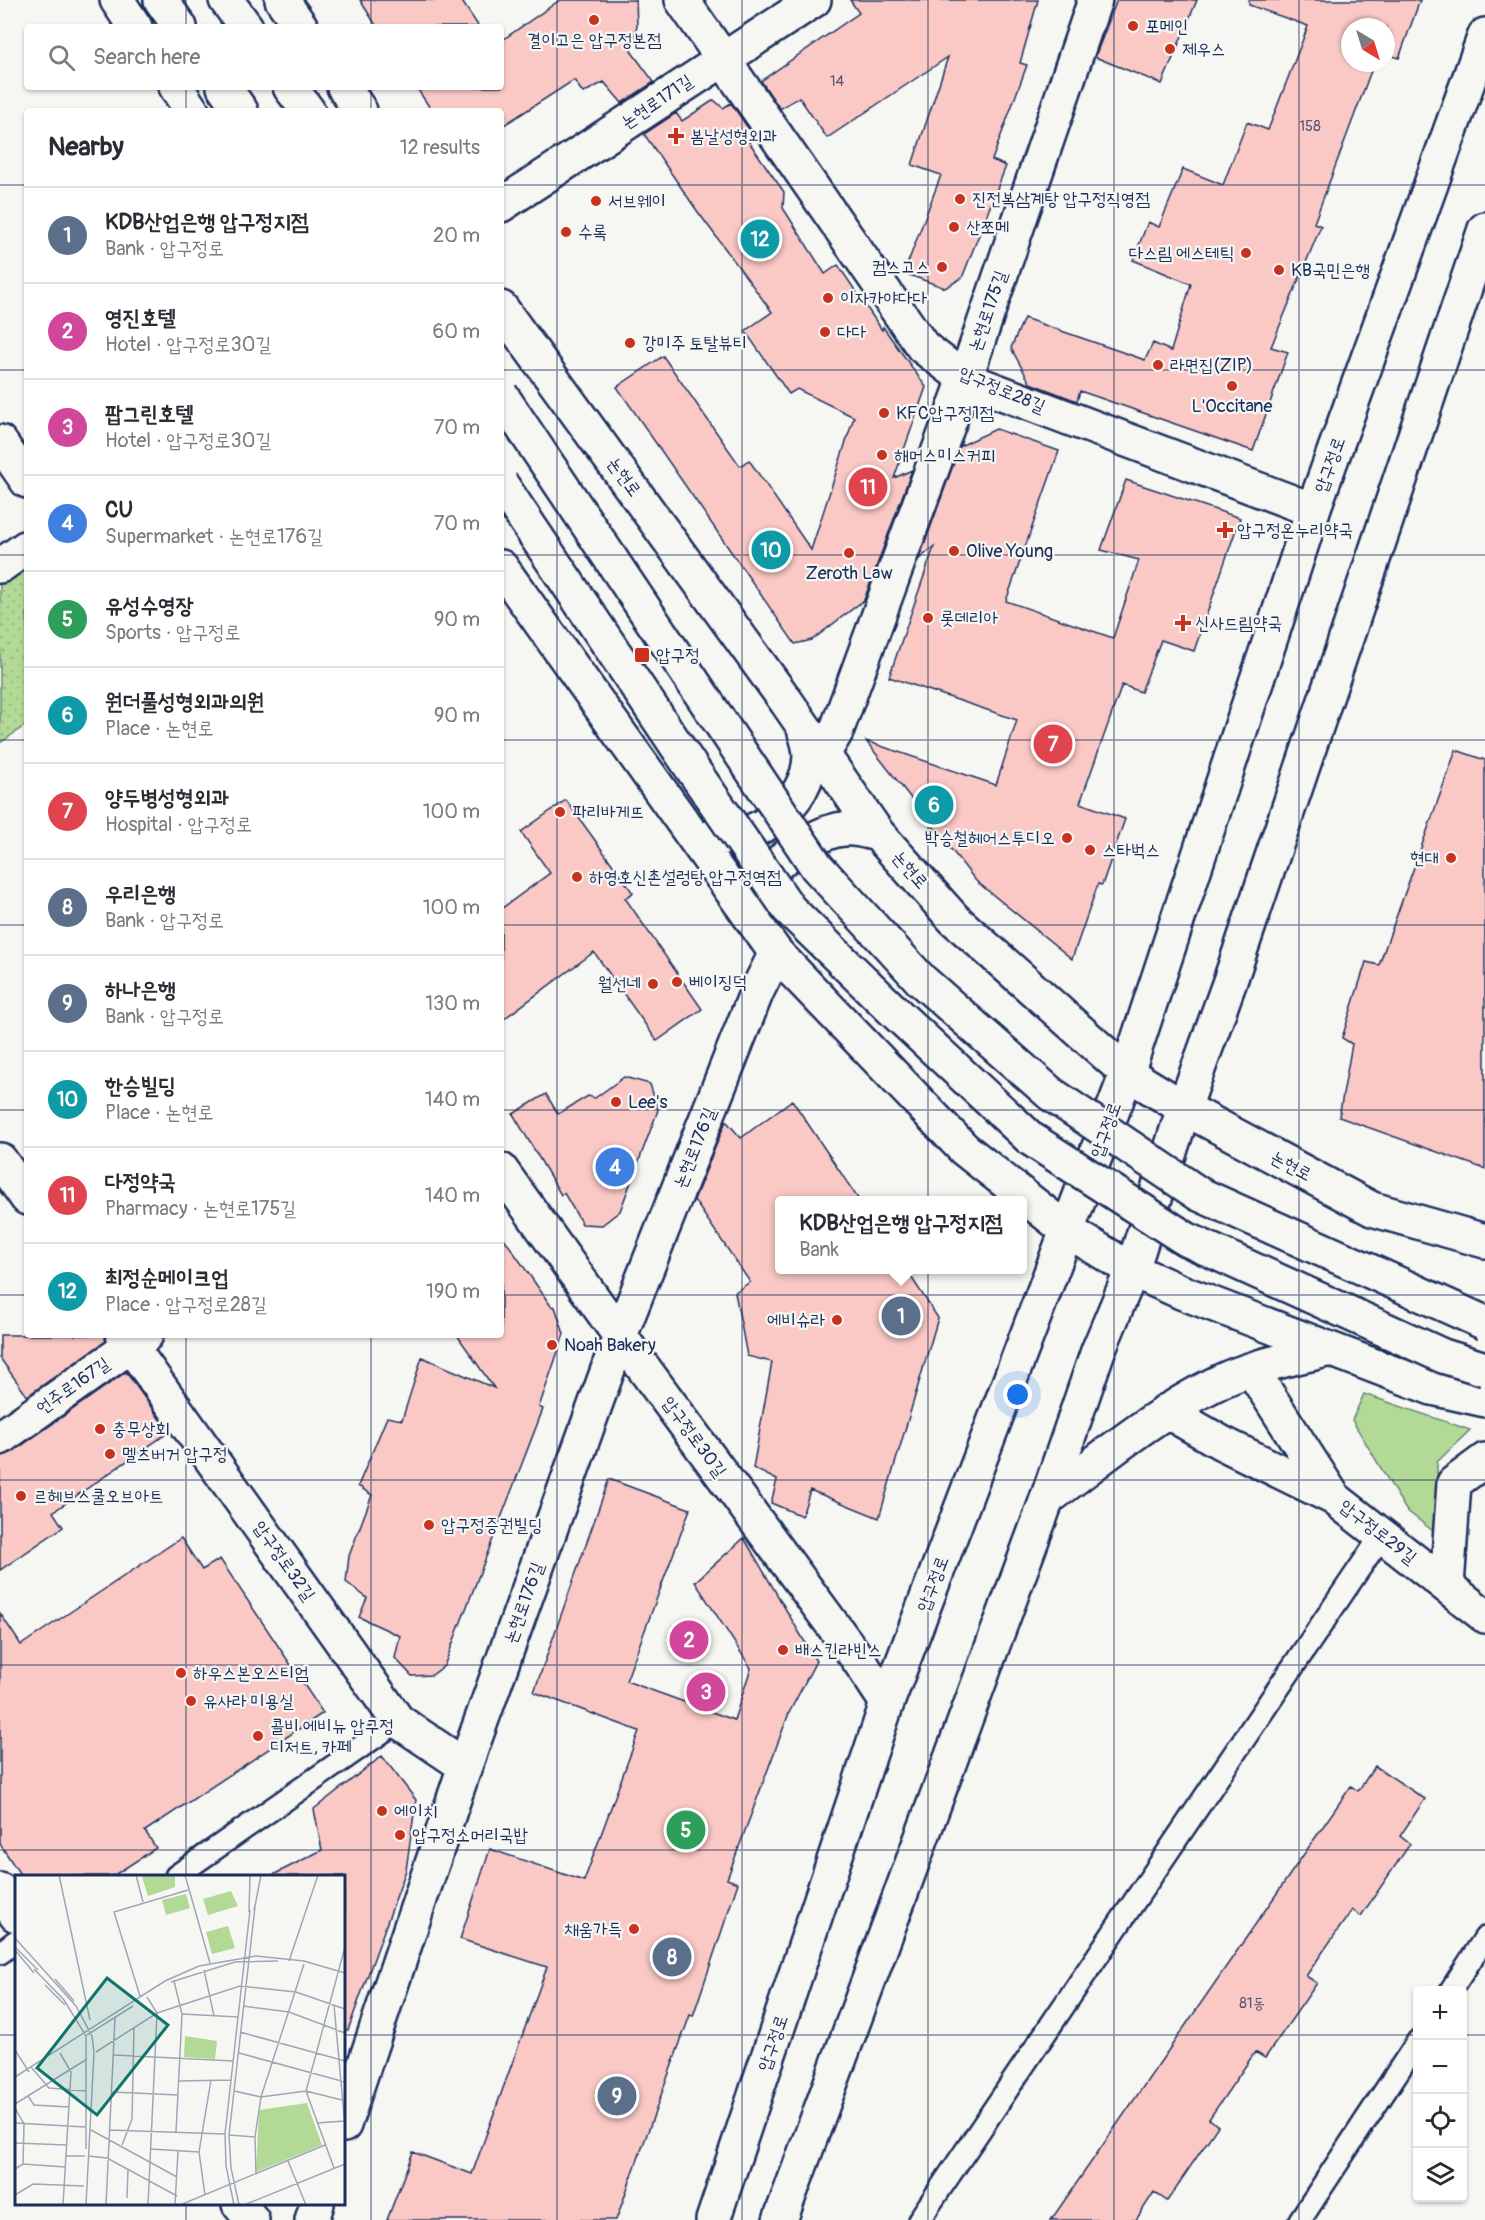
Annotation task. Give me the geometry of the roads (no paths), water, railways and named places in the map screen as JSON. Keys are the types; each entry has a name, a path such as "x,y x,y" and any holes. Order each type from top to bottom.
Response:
{"main road":[{"path":"117,0 133,24"},
{"path":"161,0 178,24"},
{"path":"226,0 244,24"},
{"path":"282,0 299,24"},
{"name":"압구정로28길","path":"682,0 923,347 965,379 1313,510"},
{"name":"논현로171길","path":"504,203 814,0"},
{"name":"논현로175길","path":"823,754 836,732 965,379 1095,0"},
{"name":"압구정로","path":"713,2220 887,1703 1127,1073 1313,510 1485,35"},
{"path":"178,90 190,108"},
{"path":"226,90 239,108"},
{"path":"292,90 306,108"},
{"path":"346,90 358,108"},
{"path":"780,2220 1047,1499 1098,1351 1132,1270 1184,1108 1230,981 1485,229"},
{"name":"논현로","path":"504,312 802,724 878,834 954,919 1127,1073 1184,1108 1372,1209 1485,1241"},
{"path":"504,399 817,867 921,980 1051,1094 1199,1194 1485,1323"},
{"path":"0,442 24,477"},
{"path":"504,488 789,909 1030,1139 1186,1239 1443,1356 1485,1369"},
{"path":"0,566 24,549"},
{"path":"504,571 776,953 964,1149 1024,1196"},
{"path":"686,825 704,836 720,838 746,835 760,829 793,801 808,772 810,757 802,724"},
{"path":"756,925 762,890 771,872 787,857 826,834 846,829 878,834"},
{"name":"논현로176길","path":"345,2122 465,1766 620,1336 758,991 776,953"},
{"path":"0,1160 24,1194"},
{"name":"압구정로30길","path":"504,1174 860,1662 887,1703"},
{"path":"1027,1199 1068,1231 1132,1270 1181,1292 1432,1388 1485,1400"},
{"name":"압구정로32길","path":"134,1339 398,1721 465,1766"},
{"name":"언주로167길","path":"0,1438 134,1339"},
{"path":"1047,1499 1166,1411 1216,1383 1252,1370 1330,1350"},
{"name":"압구정로29길","path":"1252,1370 1334,1498 1485,1616"},
{"path":"1166,1411 1222,1443 1334,1498"},
{"path":"1447,1586 1454,1483 1485,1460"},
{"path":"0,1890 15,1913"},
{"path":"239,2205 252,2220"},
{"path":"312,2220 317,2205"}],"lane":[{"path":"920,2220 1382,1535"},
{"path":"177,1875 398,1721"},
{"path":"1454,1986 1485,1938"},
{"path":"0,1953 15,1942"},
{"path":"1300,2220 1413,2049"}],"place":[{"name":"결이고은 압구정본점","path":"594,20"},
{"name":"포메인","path":"1133,26"},
{"name":"제우스","path":"1170,49"},
{"name":"봄날성형외과","path":"676,136"},
{"name":"진전복삼계탕 압구정직영점","path":"960,199"},
{"name":"서브웨이","path":"596,201"},
{"name":"산쪼메","path":"954,227"},
{"name":"수록","path":"566,232"},
{"name":"최정순메이크업","path":"760,239"},
{"name":"다스림 에스테틱","path":"1246,253"},
{"name":"컴스고스","path":"942,267"},
{"name":"KB국민은행","path":"1279,270"},
{"name":"이자카야다다","path":"828,298"},
{"name":"다다","path":"825,332"},
{"name":"강미주 토탈뷰티","path":"630,343"},
{"name":"라면집(ZIP)","path":"1158,365"},
{"name":"L'Occitane","path":"1232,386"},
{"name":"KFC압구정1점","path":"884,413"},
{"name":"해머스미스커피","path":"882,455"},
{"name":"다정약국","path":"868,487"},
{"name":"압구정온누리약국","path":"1225,530"},
{"name":"한승빌딩","path":"771,550"},
{"name":"Olive Young","path":"954,551"},
{"name":"Zeroth Law","path":"849,553"},
{"name":"롯데리아","path":"928,618"},
{"name":"신사드림약국","path":"1183,623"},
{"name":"압구정","path":"642,655"},
{"name":"양두병성형외과","path":"1053,744"},
{"name":"원더풀성형외과의원","path":"934,805"},
{"name":"파리바게뜨","path":"560,812"},
{"name":"박승철헤어스투디오","path":"1067,838"},
{"name":"스타벅스","path":"1090,850"},
{"name":"현대","path":"1451,858"},
{"name":"하영호신촌설렁탕 압구정역점","path":"577,877"},
{"name":"베이징덕","path":"677,982"},
{"name":"월선네","path":"653,984"},
{"name":"Lee's","path":"616,1102"},
{"name":"CU","path":"615,1167"},
{"name":"KDB산업은행 압구정지점","path":"901,1316"},
{"name":"에비슈라","path":"837,1320"},
{"name":"Noah Bakery","path":"552,1345"},
{"name":"충무상회","path":"100,1429"},
{"name":"멜츠버거 압구정","path":"110,1454"},
{"name":"르헤브스쿨오브아트","path":"21,1496"},
{"name":"압구정증권빌딩","path":"429,1525"},
{"name":"영진호텔","path":"689,1640"},
{"name":"배스킨라빈스","path":"783,1650"},
{"name":"하우스본오스티엄","path":"181,1673"},
{"name":"팝그린호텔","path":"706,1692"},
{"name":"유사라 미용실","path":"191,1701"},
{"name":"콜비 에비뉴 압구정 디저트, 카페","path":"258,1736"},
{"name":"에이치","path":"382,1811"},
{"name":"유성수영장","path":"686,1830"},
{"name":"압구정소머리국밥","path":"400,1835"},
{"name":"채움가득","path":"634,1929"},
{"name":"우리은행","path":"672,1957"},
{"name":"하나은행","path":"617,2096"}]}
